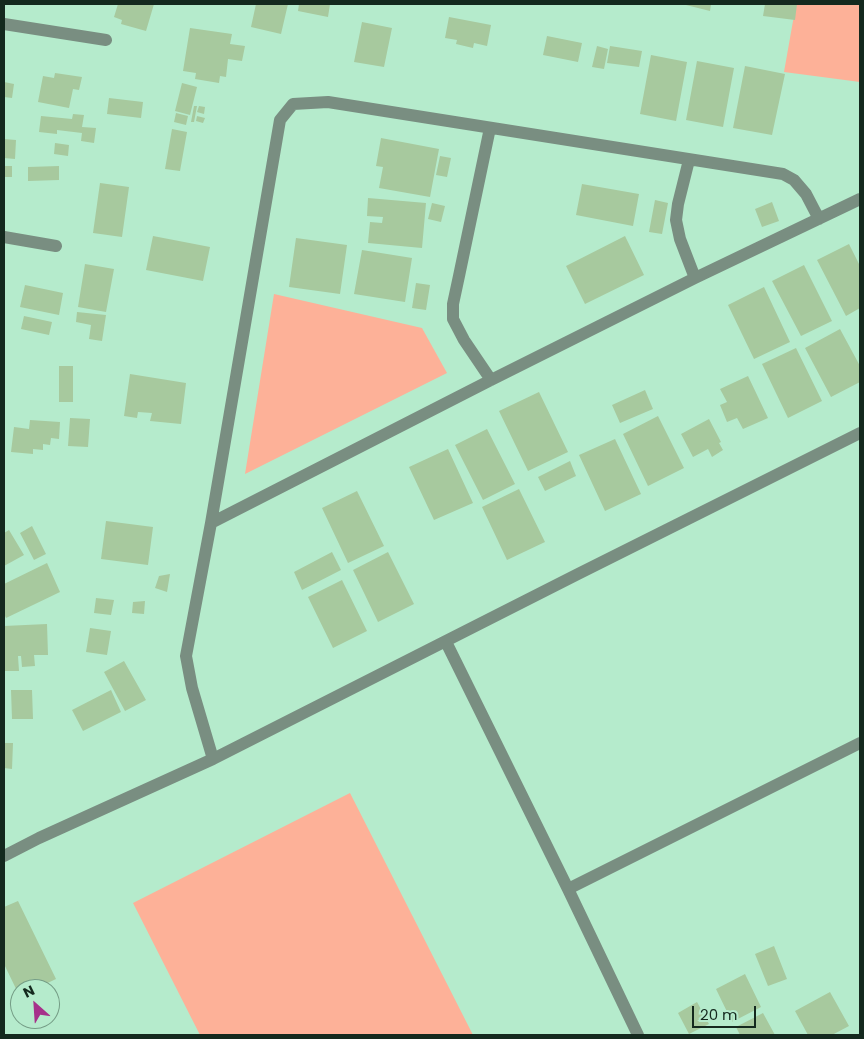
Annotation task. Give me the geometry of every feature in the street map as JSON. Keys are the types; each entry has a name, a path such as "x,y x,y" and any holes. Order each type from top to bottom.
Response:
{"street":[{"path":"4,24 106,40"},
{"path":"213,759 192,688 186,656 280,120 293,104 328,102 783,174 794,180 806,194 819,219"},
{"path":"490,128 453,304 453,319 464,340 491,380"},
{"path":"689,160 676,220 680,239 695,278"},
{"path":"211,522 695,278 860,199"},
{"path":"4,237 56,246"},
{"path":"4,856 39,838 213,759 860,433"},
{"path":"446,642 638,1035"},
{"path":"568,889 860,743"}],"shaded area":[{"path":"796,4 860,4 860,82 784,72"},
{"path":"274,294 422,328 447,373 245,474"},
{"path":"350,793 473,1035 200,1035 133,903"}],"building":[{"path":"118,4 154,4 146,31 121,24 122,20 114,17"},
{"path":"256,4 288,4 281,34 251,27"},
{"path":"299,4 330,4 328,17 298,11"},
{"path":"682,4 711,4 710,11"},
{"path":"765,4 797,4 795,20 763,16"},
{"path":"449,17 491,25 487,46 474,43 473,48 456,44 457,40 445,38"},
{"path":"362,22 392,28 384,67 354,62"},
{"path":"190,28 232,34 230,44 245,46 242,61 228,59 226,77 220,76 219,83 195,79 196,73 183,71"},
{"path":"547,36 582,43 578,62 543,55"},
{"path":"597,46 608,49 604,69 592,67"},
{"path":"610,46 642,51 639,67 607,63"},
{"path":"651,55 687,62 676,121 640,114"},
{"path":"697,61 734,68 723,127 686,120"},
{"path":"745,66 785,74 772,135 733,128"},
{"path":"55,73 82,77 79,90 73,89 69,108 38,102 43,76 54,78"},
{"path":"4,82 14,84 12,98 4,97"},
{"path":"182,83 197,87 190,115 175,111"},
{"path":"109,98 143,102 141,118 107,114"},
{"path":"194,106 197,106 194,122 191,122"},
{"path":"199,106 205,107 204,114 197,112"},
{"path":"176,113 188,116 186,125 174,122"},
{"path":"73,114 84,115 82,127 96,128 94,143 81,141 82,133 57,130 57,134 39,132 41,116 72,119"},
{"path":"197,116 205,118 203,123 196,121"},
{"path":"172,129 187,132 180,171 165,169"},
{"path":"381,138 439,149 430,197 379,188 383,167 376,166"},
{"path":"4,139 16,140 15,159 4,158"},
{"path":"55,143 69,145 68,156 54,154"},
{"path":"440,156 451,158 447,177 436,175"},
{"path":"4,166 12,166 12,177 4,177"},
{"path":"59,166 59,180 28,181 28,167"},
{"path":"100,183 129,187 122,237 93,233"},
{"path":"582,184 639,194 633,226 576,215"},
{"path":"368,198 426,203 422,248 368,243 370,222 382,223 383,217 367,216"},
{"path":"655,200 668,203 662,234 649,232"},
{"path":"772,202 779,221 762,227 755,209"},
{"path":"432,203 445,206 441,222 428,219"},
{"path":"153,236 210,247 203,281 146,270"},
{"path":"625,236 644,275 585,304 566,266"},
{"path":"296,238 347,245 340,294 289,287"},
{"path":"849,244 860,266 860,308 846,316 817,260"},
{"path":"362,250 412,258 405,302 354,294"},
{"path":"85,264 114,269 106,312 78,307"},
{"path":"804,265 832,321 801,336 772,281"},
{"path":"416,283 430,285 426,310 412,308"},
{"path":"25,285 63,293 59,315 20,307"},
{"path":"764,287 790,342 754,359 728,305"},
{"path":"77,312 106,315 102,341 89,339 91,325 76,322"},
{"path":"24,316 52,322 49,335 21,329"},
{"path":"840,329 860,366 860,382 831,397 805,348"},
{"path":"796,348 822,401 788,418 762,364"},
{"path":"59,366 73,366 73,402 59,402"},
{"path":"130,374 186,383 181,424 150,421 152,413 138,412 137,418 124,416"},
{"path":"748,376 768,418 743,429 737,418 727,422 720,405 727,402 720,389"},
{"path":"645,390 653,409 620,423 612,405"},
{"path":"539,392 568,452 528,471 499,411"},
{"path":"658,416 684,468 648,486 623,434"},
{"path":"70,418 90,419 88,447 68,446"},
{"path":"709,419 723,450 712,457 708,449 693,457 681,434"},
{"path":"30,420 60,422 59,439 51,438 50,445 43,444 43,450 33,449 33,454 11,452 14,427 29,429"},
{"path":"487,429 515,484 483,500 455,445"},
{"path":"615,439 641,494 605,511 579,455"},
{"path":"448,449 473,503 434,520 409,467"},
{"path":"570,461 576,476 545,491 538,477"},
{"path":"519,489 545,542 507,560 482,507"},
{"path":"357,491 384,546 348,563 322,508"},
{"path":"106,521 153,527 148,565 101,559"},
{"path":"32,526 46,554 34,560 20,533"},
{"path":"9,530 24,555 4,566 4,533"},
{"path":"332,552 341,570 302,590 294,572"},
{"path":"388,552 414,604 378,622 353,570"},
{"path":"47,563 60,592 6,618 4,614 4,584"},
{"path":"170,574 167,592 155,588 159,576"},
{"path":"342,580 367,631 333,648 308,597"},
{"path":"96,598 114,600 111,615 94,613"},
{"path":"145,601 144,614 132,613 133,602"},
{"path":"47,624 48,655 34,655 35,666 22,667 21,656 18,656 19,671 4,671 4,626"},
{"path":"90,628 111,631 107,655 86,652"},
{"path":"124,661 146,700 125,711 104,672"},
{"path":"11,690 32,690 33,719 12,719"},
{"path":"111,690 121,712 83,731 72,710"},
{"path":"4,743 13,743 12,769 4,768"},
{"path":"18,901 56,979 11,979 4,964 4,907"},
{"path":"774,946 787,979 768,986 755,954"},
{"path":"745,974 761,1007 732,1022 716,989"},
{"path":"830,992 849,1026 832,1035 808,1035 795,1011"},
{"path":"697,1002 709,1024 689,1034 678,1013"},
{"path":"763,1013 775,1035 740,1035 736,1027"}]}
